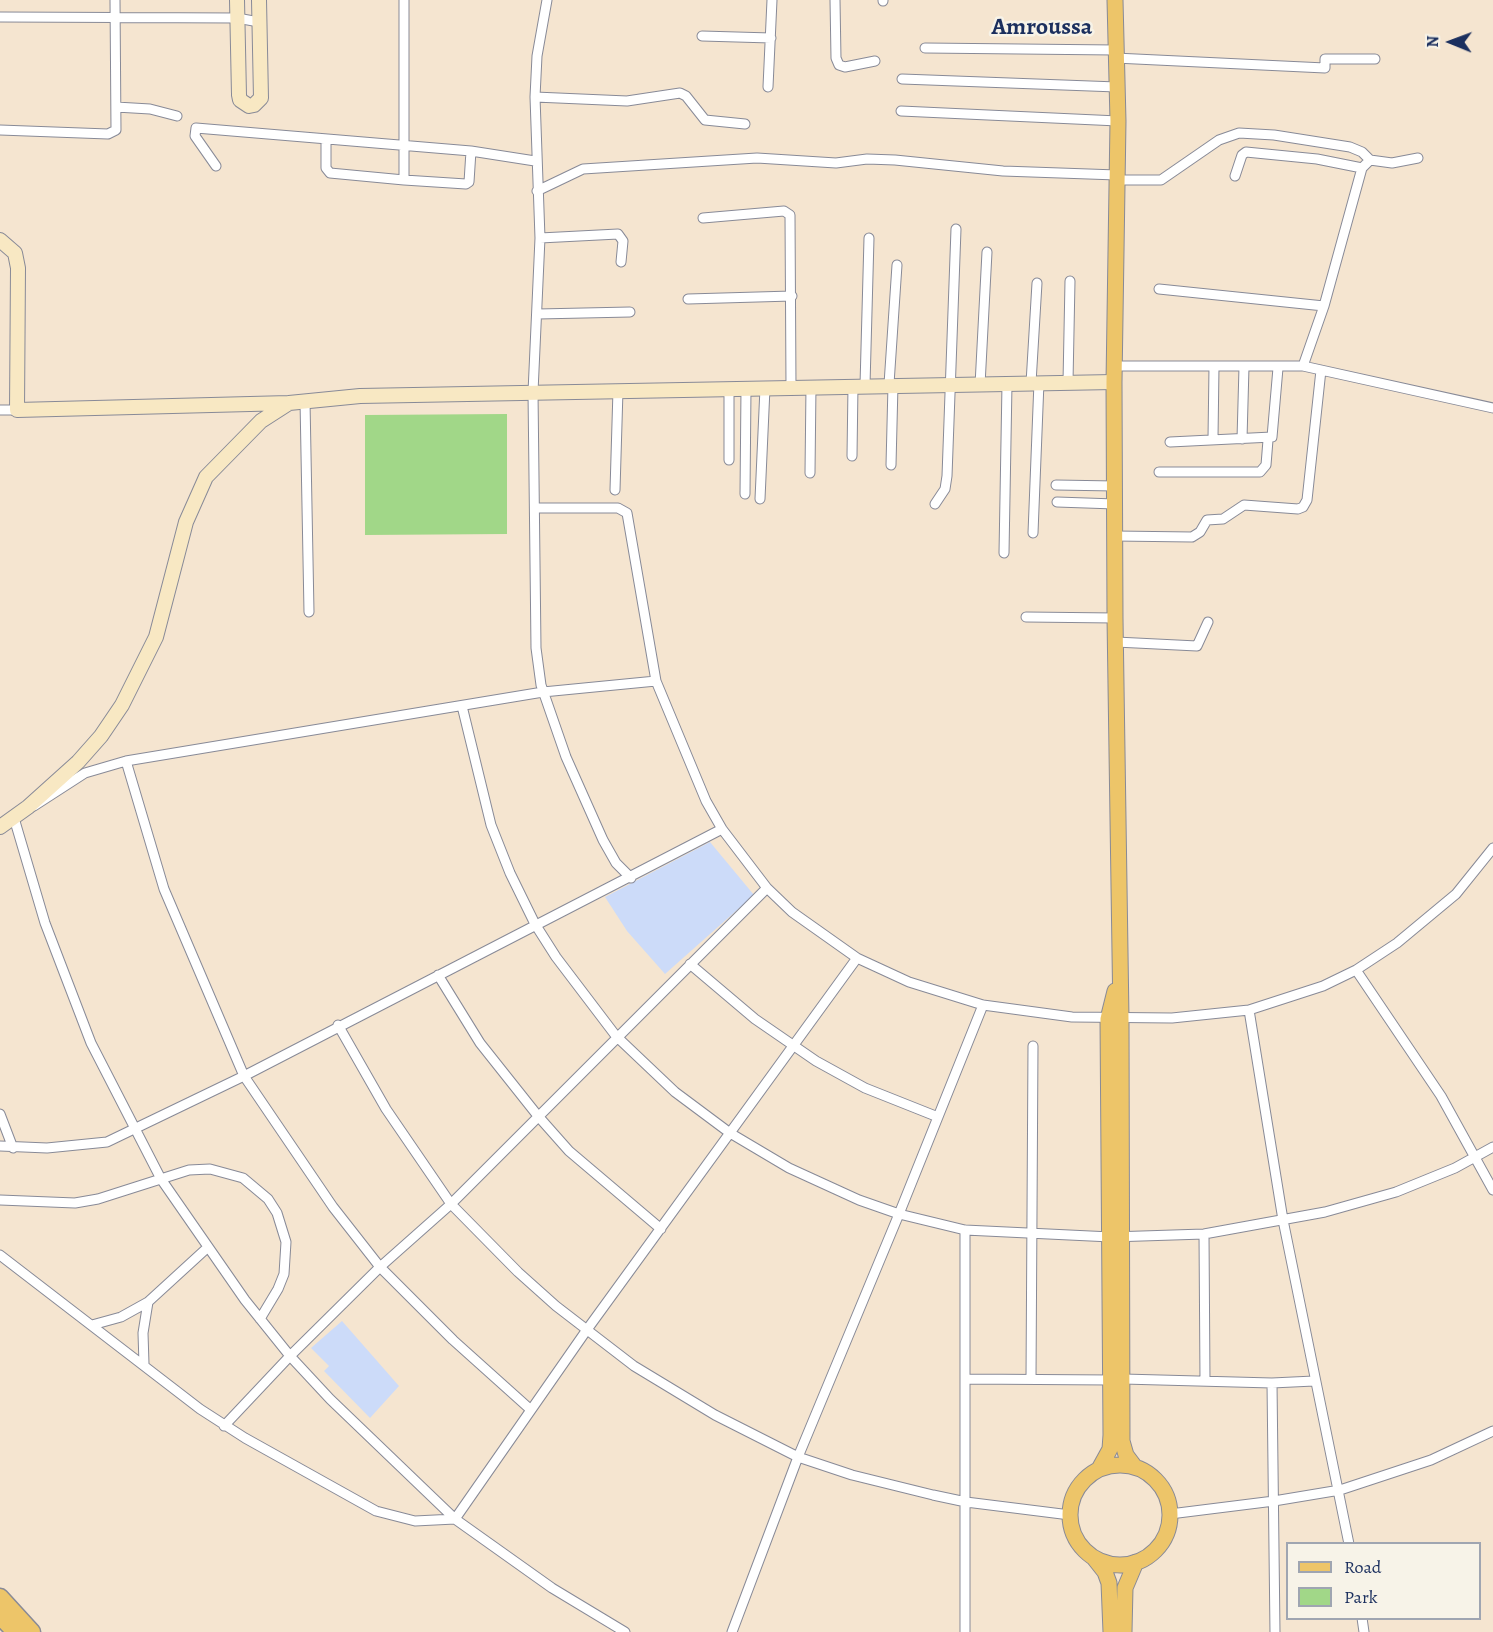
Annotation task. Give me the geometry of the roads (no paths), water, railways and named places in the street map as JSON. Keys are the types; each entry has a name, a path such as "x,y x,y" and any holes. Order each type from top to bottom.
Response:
{"highway":[{"path":"0,1597 32,1632"},
{"path":"0,1616 15,1632"}],"main road":[{"path":"237,0 239,95 240,100 249,106 254,105 261,98 259,0"},
{"path":"1094,1558 1111,1564 1136,1562 1159,1546 1168,1528 1170,1514 1168,1500 1158,1482 1135,1467 1126,1455 1122,1441 1117,1380 1115,1019 1119,976 1114,366 1118,121 1115,0"},
{"path":"0,240 8,244 15,253 18,268 17,410 289,403 360,396 1114,382"},
{"path":"0,827 28,807 101,736 142,669 156,637 186,522 206,477 261,421 289,403"},
{"path":"1111,1632 1110,1583 1102,1567 1077,1540 1070,1515 1072,1503 1080,1486 1099,1469 1110,1449 1117,1380"},
{"path":"1099,1469 1113,1465 1135,1467"},
{"path":"1124,1632 1125,1588 1136,1562"}],"street":[{"path":"0,130 108,134 116,130 115,0"},
{"path":"404,0 404,180"},
{"path":"547,0 537,56 535,97 535,161 540,238 533,392 536,648 543,692 586,805 616,863 631,878"},
{"path":"768,87 772,0"},
{"path":"835,0 836,58 839,65 845,67 875,61"},
{"path":"0,17 237,18 259,22"},
{"path":"702,36 771,38"},
{"path":"925,48 1115,54 1325,68 1325,59 1375,59"},
{"path":"902,79 1117,87"},
{"path":"535,97 627,101 680,93 686,96 705,120 745,124"},
{"path":"116,107 150,110 177,116"},
{"path":"901,111 1118,121"},
{"path":"216,166 195,136 196,128 326,141 471,151 535,161"},
{"path":"537,191 583,169 756,158 836,164 867,159 895,160 1003,171 1161,180 1219,140 1239,133 1274,135 1350,147 1362,152 1370,160 1392,163 1418,158"},
{"path":"326,141 326,168 330,173 404,180 466,184 469,182 471,151"},
{"path":"1235,176 1242,155 1246,152 1317,159 1362,168"},
{"path":"1303,366 1324,306 1362,168 1370,160"},
{"path":"703,218 784,211 790,215 791,387"},
{"path":"935,504 945,489 948,476 956,229"},
{"path":"540,238 618,234 623,241 621,262"},
{"path":"852,456 868,238"},
{"path":"980,385 987,252"},
{"path":"891,465 891,385 897,265"},
{"path":"1068,382 1070,281"},
{"path":"1033,533 1037,283"},
{"path":"1160,289 1324,306"},
{"path":"688,299 792,296"},
{"path":"538,314 630,312"},
{"path":"1114,366 1244,368 1303,366 1493,408"},
{"path":"1213,438 1214,367"},
{"path":"1242,439 1244,368"},
{"path":"1159,472 1260,472 1266,465 1268,440 1274,434 1278,368"},
{"path":"1115,536 1192,537 1200,532 1207,520 1223,519 1244,505 1298,509 1303,507 1307,500 1321,370"},
{"path":"1004,553 1007,384"},
{"path":"810,473 811,386"},
{"path":"760,499 765,388"},
{"path":"729,389 729,460"},
{"path":"745,494 746,389"},
{"path":"615,490 618,390"},
{"path":"305,401 309,612"},
{"path":"0,410 17,410"},
{"path":"1170,441 1213,438 1268,440"},
{"path":"1056,485 1115,486"},
{"path":"1057,502 1115,504"},
{"path":"536,508 618,508 627,513 661,700 706,801 722,829 767,888 792,912 857,958 909,982 982,1005 1115,1019 1172,1018 1249,1010 1323,986 1356,970 1398,943 1455,894 1493,848"},
{"path":"1026,617 1115,618"},
{"path":"1116,642 1197,646 1208,622"},
{"path":"28,807 44,802 93,769 126,761 543,692 656,681"},
{"path":"462,706 491,825 510,873 536,924 576,986 616,1036 675,1092 730,1133 818,1182 899,1214 965,1230 1032,1235 1117,1237 1204,1234 1282,1220 1396,1192 1474,1158 1493,1147"},
{"path":"126,761 164,890 244,1076 333,1207 380,1268 453,1340 531,1410"},
{"path":"14,818 64,976 91,1043 161,1179 207,1248 260,1319 290,1356 370,1440 455,1519 552,1588 625,1632"},
{"path":"0,1146 13,1148 107,1142 244,1076 338,1025 631,878 722,829"},
{"path":"224,1426 290,1356 380,1268 451,1204 616,1036 767,888"},
{"path":"455,1519 586,1331 857,958"},
{"path":"690,964 720,992 793,1046 866,1088 938,1117"},
{"path":"1356,970 1441,1096 1493,1190"},
{"path":"438,975 480,1043 537,1116 569,1150 661,1229"},
{"path":"732,1632 798,1457 899,1214 982,1005"},
{"path":"1249,1010 1282,1220 1314,1381 1340,1490 1349,1542"},
{"path":"338,1025 386,1110 451,1204 518,1272 586,1331 676,1393 798,1457 898,1487 966,1502 1070,1515"},
{"path":"1031,1379 1033,1046"},
{"path":"0,1114 13,1148"},
{"path":"0,1200 75,1203 98,1199 189,1170 210,1169 243,1179 268,1199 282,1226 286,1258 278,1289 260,1319"},
{"path":"965,1230 965,1632"},
{"path":"1204,1234 1205,1381"},
{"path":"92,1325 121,1317 148,1302 207,1248"},
{"path":"0,1255 224,1426 376,1511 415,1521 455,1519"},
{"path":"144,1364 143,1333 148,1302"},
{"path":"965,1379 1272,1383 1314,1381"},
{"path":"1272,1383 1275,1632"},
{"path":"1170,1514 1340,1490 1431,1460 1493,1431"}],"district":[{"name":"Amroussa","path":"1042,28"}]}
